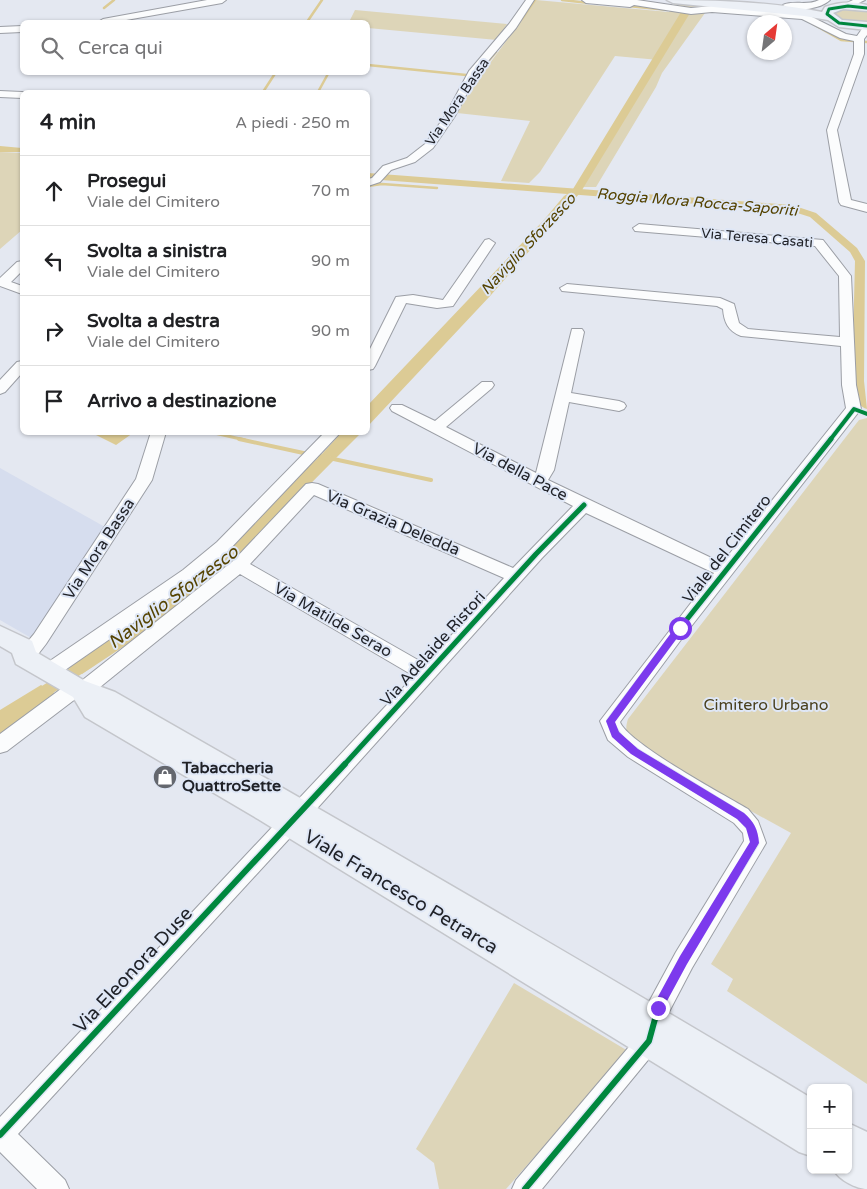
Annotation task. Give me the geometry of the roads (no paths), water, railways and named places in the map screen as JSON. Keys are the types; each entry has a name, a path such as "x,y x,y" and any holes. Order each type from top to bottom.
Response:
{"main road":[{"path":"673,0 688,6 804,12 848,5 867,7"},
{"path":"828,9 846,25 863,36"},
{"name":"Viale Francesco Petrarca","path":"0,634 24,648 24,657"},
{"name":"Viale Francesco Petrarca","path":"0,652 15,660 24,657 66,682 94,710 295,818 651,1031"},
{"path":"651,1031 807,1114"},
{"path":"651,1031 807,1137"},
{"path":"852,1141 867,1150"},
{"path":"852,1166 867,1175"}],"street":[{"path":"113,20 222,0"},
{"name":"Via Mora Bassa","path":"375,178 387,168 411,160 429,146 450,116 472,75 513,26 530,0"},
{"path":"586,0 804,16 843,36 863,36 859,54 832,130 845,202 867,208"},
{"path":"620,0 657,6"},
{"path":"723,0 814,6 828,9"},
{"path":"848,5 862,0 867,7"},
{"path":"0,30 20,29"},
{"path":"0,94 20,95"},
{"name":"Via Teresa Casati","path":"639,228 819,243 846,276 849,385 860,412"},
{"path":"370,362 401,300 408,298 439,305 448,303 489,243"},
{"path":"1,283 20,267"},
{"path":"1,283 20,289"},
{"path":"566,288 720,302 729,307 731,324 734,328 746,333 847,342"},
{"path":"539,482 546,470 577,332"},
{"path":"0,389 20,367"},
{"path":"436,428 487,386"},
{"path":"562,396 619,406"},
{"name":"Via della Pace","path":"397,408 584,505 725,571"},
{"name":"Viale del Cimitero","path":"651,1031 658,1008 684,960 754,843 754,833 750,825 741,816 635,752 615,734 610,721 725,571 860,412"},
{"name":"Via Mora Bassa","path":"24,657 40,638 144,480 157,435"},
{"path":"0,745 66,682 222,546 331,435"},
{"name":"Via Grazia Deledda","path":"238,565 312,488 516,576"},
{"name":"Via Adelaide Ristori","path":"295,818 516,576 584,505"},
{"path":"66,682 238,565"},
{"name":"Via Matilde Serao","path":"238,565 426,674"},
{"name":"Via Eleonora Duse","path":"0,1135 295,818"},
{"path":"525,1189 651,1031"},
{"path":"0,1135 56,1189"}],"water":[{"path":"681,12 690,13 582,190 573,189"},
{"path":"569,193 579,194 491,295 370,424 370,403 543,221 564,196"},
{"path":"96,435 130,435 116,445"},
{"path":"339,435 359,435 336,458 321,455"},
{"path":"319,457 334,460 235,560 132,641 82,674 67,666 113,637 162,602"},
{"path":"41,685 56,694 0,735 0,710"}],"waterway":[{"path":"104,8 114,0"},
{"path":"308,20 322,0"},
{"path":"522,19 535,0"},
{"path":"562,0 589,3"},
{"path":"628,6 668,10"},
{"path":"813,24 841,40 867,42"},
{"path":"370,65 476,76 496,52"},
{"path":"264,90 274,75"},
{"path":"319,90 327,75"},
{"name":"Roggia Mora Rocca-Saporiti","path":"0,149 20,150"},
{"name":"Roggia Mora Rocca-Saporiti","path":"370,176 792,208 813,215 854,250 860,261 858,381 861,399 867,405"},
{"path":"370,186 382,184 437,188"},
{"path":"223,435 245,440"},
{"path":"239,439 308,454"},
{"path":"315,455 431,480"},
{"name":"Naviglio Sforzesco","path":"33,699 90,661"}],"place":[{"name":"Tabaccheria QuattroSette","path":"165,777"}],"park label":[{"name":"Cimitero Urbano","path":"766,705"}]}
